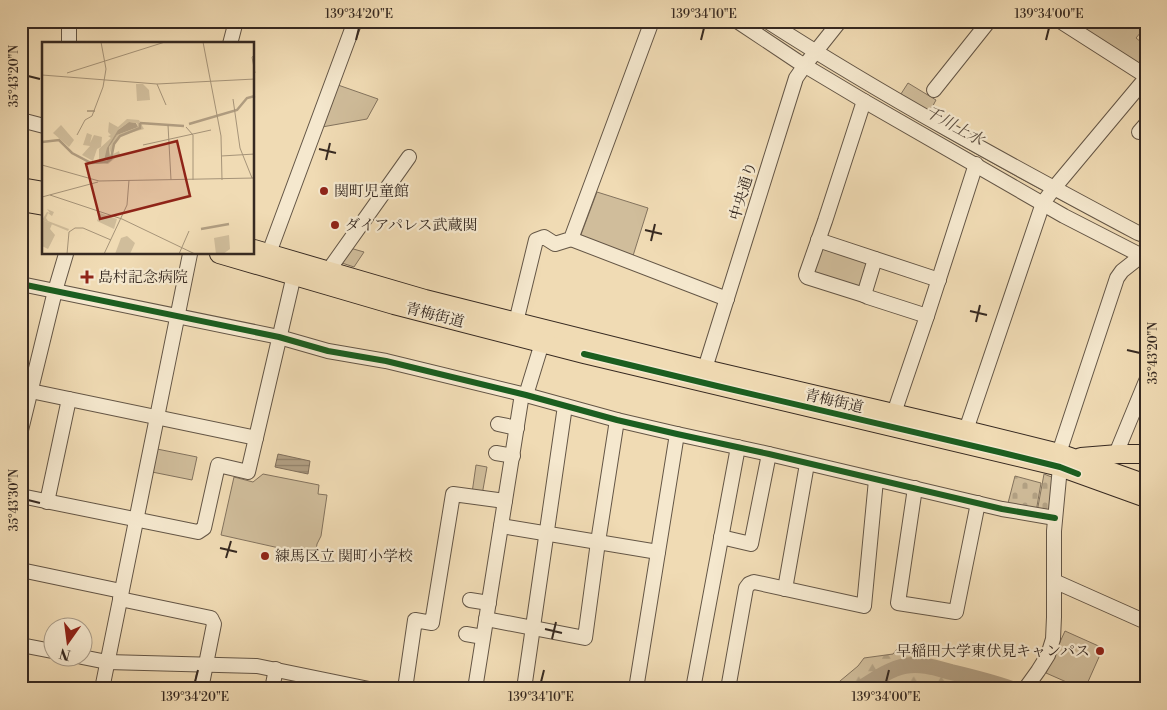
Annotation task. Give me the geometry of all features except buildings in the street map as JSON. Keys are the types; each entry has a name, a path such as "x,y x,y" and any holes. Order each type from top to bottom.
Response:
{"main road":[{"path":"21,187 42,191"},
{"path":"21,202 42,206"},
{"name":"青梅街道","path":"261,251 394,291 516,322 702,376 1063,459"},
{"name":"青梅街道","path":"223,255 394,305 542,343 672,368"},
{"name":"青梅街道","path":"702,376 894,413 966,430 1142,485"},
{"path":"1063,459 1118,454 1146,454"}],"street":[{"path":"69,21 69,42"},
{"path":"231,42 236,21"},
{"path":"261,251 355,21"},
{"path":"571,239 652,21"},
{"path":"737,21 925,117 1050,194 1064,216 1144,257 1122,272 1117,278 1063,459 1054,518 1053,639 1048,655 1025,689"},
{"path":"767,21 864,101 976,164 1146,236"},
{"name":"中央通り","path":"702,376 796,78 840,21"},
{"path":"934,90 989,21"},
{"path":"966,430 1050,194 1146,77 1060,21"},
{"path":"864,101 806,274 808,277 864,295 868,298 927,316"},
{"path":"21,120 42,125"},
{"path":"328,271 409,157"},
{"path":"894,413 976,164"},
{"path":"516,322 536,240 544,238 555,244 571,239 727,299"},
{"path":"818,240 939,280"},
{"path":"21,430 26,390 66,255"},
{"path":"102,689 190,255"},
{"path":"864,295 875,259"},
{"path":"21,496 198,532 204,528 218,465 248,472 294,275"},
{"path":"21,284 279,337 328,351 386,361 524,394 617,420 1002,509 1054,518"},
{"path":"475,689 517,428 524,394 542,343"},
{"path":"1118,454 1118,449 1146,382"},
{"path":"26,390 256,438"},
{"path":"47,502 69,399"},
{"path":"524,689 565,406"},
{"path":"486,619 585,638 617,420"},
{"path":"498,424 517,428"},
{"path":"636,689 677,434"},
{"path":"693,689 738,447"},
{"path":"496,453 513,456"},
{"path":"722,537 751,544 769,454"},
{"path":"786,589 807,464"},
{"path":"728,689 746,588 749,584 754,582 864,606 876,480"},
{"path":"915,488 898,603 956,612 978,503"},
{"path":"405,689 416,620 432,622 453,494 505,501"},
{"path":"501,526 658,552"},
{"path":"21,570 211,618 214,624 201,689"},
{"path":"1054,581 1146,622"},
{"path":"470,600 489,603"},
{"path":"466,634 483,637"},
{"path":"21,645 42,649"},
{"path":"92,659 107,662 257,666 369,689"},
{"path":"272,689 276,669"}],"green space":[{"path":"1069,21 1146,21 1146,26 1136,38 1146,46 1146,71"},
{"path":"908,83 936,100 928,115 899,97"},
{"path":"338,85 378,99 367,119 322,127"},
{"path":"597,192 648,208 632,259 579,240"},
{"path":"350,248 364,252 354,267 339,262"},
{"path":"821,248 866,263 868,267 862,288 811,271"},
{"path":"157,449 197,457 192,480 152,472"},
{"path":"476,465 487,467 482,495 472,493"},
{"path":"263,474 319,485 318,494 327,495 321,536 317,544 315,556 221,535 234,477 253,482"},
{"path":"1044,474 1054,478 1051,513 1037,512"},
{"path":"1015,476 1041,483 1036,512 1007,507"},
{"path":"1065,631 1103,648 1087,684 1071,684 1046,673"},
{"path":"903,645 916,647 921,669 999,689 797,689 799,682 825,688 834,686 858,666 864,658 893,654"}],"shaded area":[{"path":"754,21 760,21 1146,240 1146,244 951,140 852,82"},
{"path":"278,454 310,461 308,474 275,467"}],"waterway":[{"path":"860,689 893,670 917,665 940,669 1012,689"}],"cycle path":[{"path":"21,284 279,337 328,351 386,361 526,395 617,420 1002,509 1055,518"},
{"path":"584,354 999,452 1060,467 1078,474"}],"place":[{"name":"関町児童館","path":"324,191"},
{"name":"ダイアパレス武蔵関","path":"335,225"},
{"name":"島村記念病院","path":"87,277"},
{"name":"練馬区立 関町小学校","path":"265,556"},
{"name":"早稲田大学東伏見キャンパス","path":"1100,651"}],"water label":[{"name":"千川上水","path":"955,125"}]}
